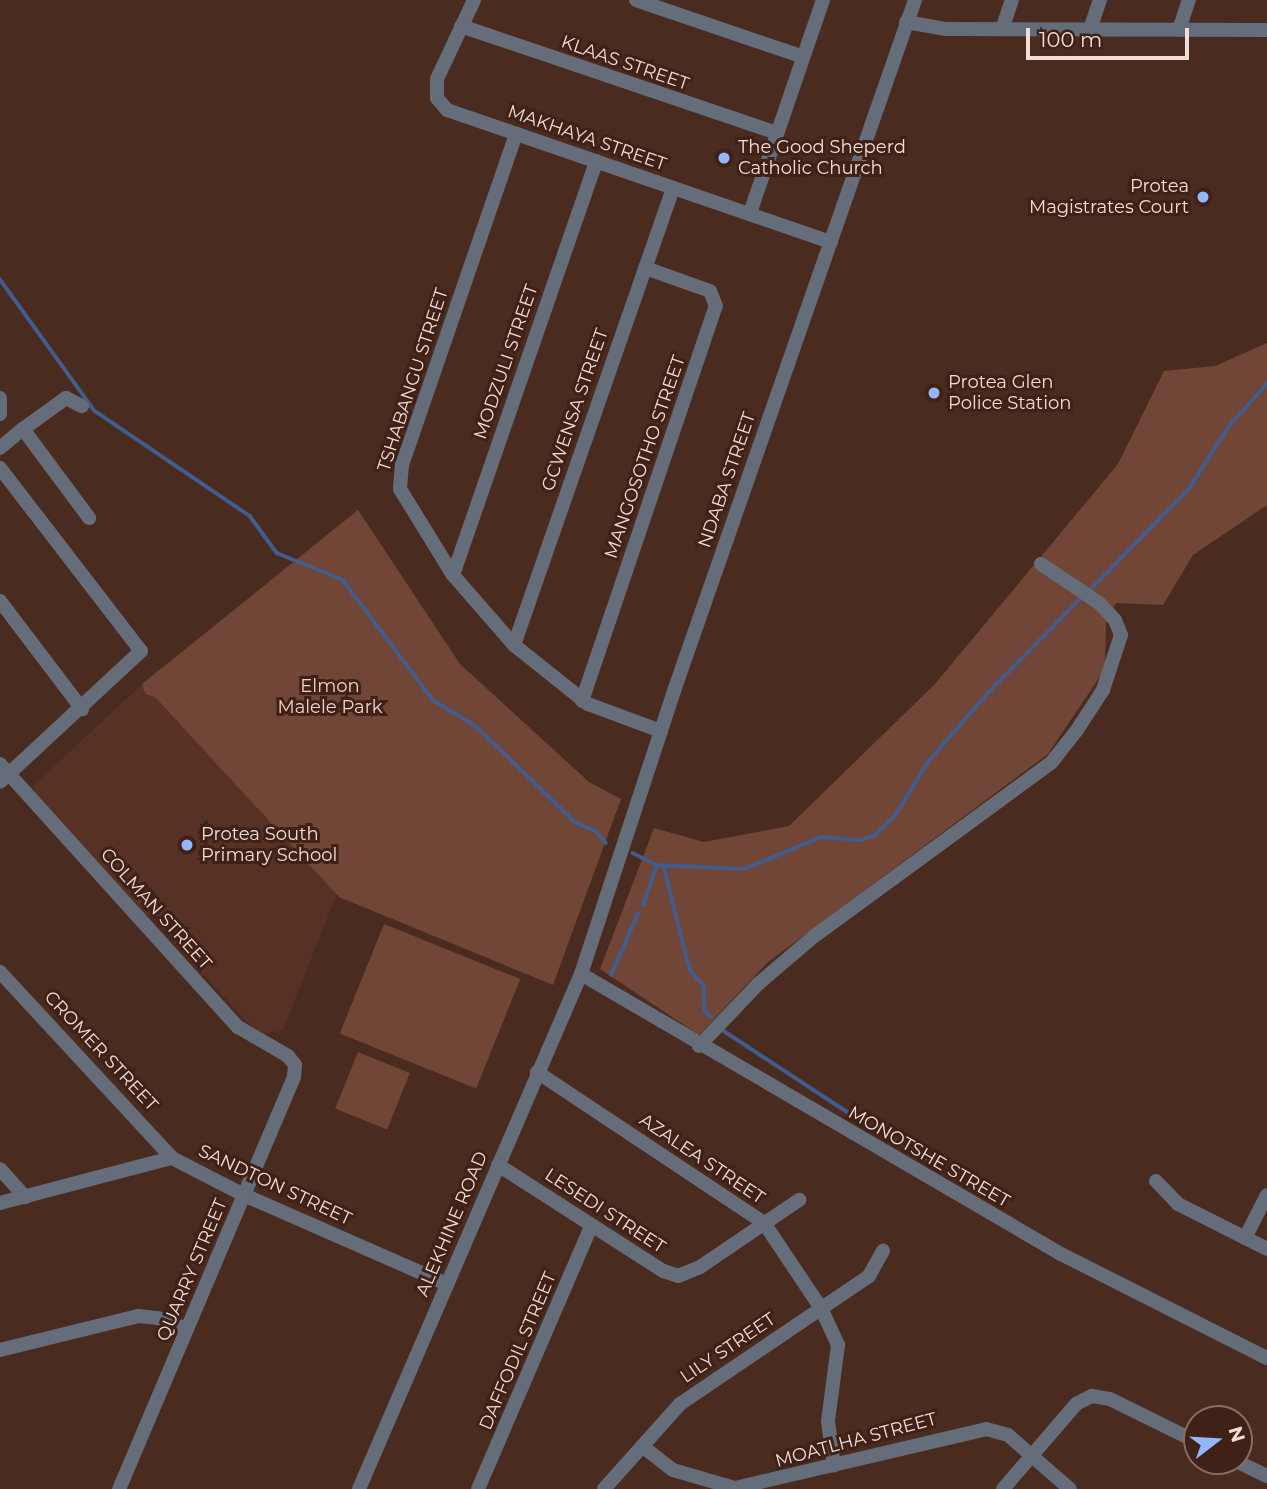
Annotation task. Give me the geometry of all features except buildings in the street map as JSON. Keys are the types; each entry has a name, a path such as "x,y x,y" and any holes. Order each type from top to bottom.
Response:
{"street":[{"name":"MAKHAYA STREET","path":"474,0 439,70 438,101 450,112 831,242"},
{"path":"636,0 803,57"},
{"path":"750,213 823,0"},
{"name":"NDABA STREET","path":"581,974 661,731 915,0"},
{"path":"1002,29 1012,0"},
{"path":"1090,29 1100,0"},
{"path":"1179,30 1189,0"},
{"path":"906,22 935,29 1267,30"},
{"name":"KLAAS STREET","path":"461,26 777,133"},
{"name":"TSHABANGU STREET","path":"516,134 399,478 406,502 453,575 514,645 582,701 614,717 661,731"},
{"name":"MODZULI STREET","path":"453,575 596,162"},
{"name":"GCWENSA STREET","path":"514,645 673,188"},
{"name":"MANGOSOTHO STREET","path":"582,701 716,306 710,290 645,268"},
{"path":"0,398 0,414"},
{"path":"0,448 66,398 82,406"},
{"path":"23,429 89,518"},
{"path":"0,468 50,528 88,586 138,644 139,655 82,709 3,773"},
{"path":"699,1046 758,984 813,937 1051,763 1103,690 1115,662 1121,635 1115,620 1099,603 1041,564"},
{"path":"0,601 82,709"},
{"name":"COLMAN STREET","path":"3,773 238,1027 288,1056 295,1065"},
{"name":"CROMER STREET","path":"0,972 172,1158"},
{"name":"MONOTSHE STREET","path":"581,974 699,1046 1060,1254 1267,1358"},
{"name":"ALEKHINE ROAD","path":"359,1489 581,974"},
{"name":"QUARRY STREET","path":"119,1489 244,1195 295,1065"},
{"name":"AZALEA STREET","path":"537,1072 764,1223 821,1308 838,1345 828,1421 834,1466"},
{"name":"SANDTON STREET","path":"0,1203 172,1158 244,1195 447,1284"},
{"name":"LESEDI STREET","path":"498,1165 591,1226 678,1276 700,1267 799,1200"},
{"path":"0,1169 25,1196"},
{"path":"1156,1181 1178,1204 1267,1249"},
{"path":"1245,1238 1267,1195"},
{"name":"DAFFODIL STREET","path":"478,1489 591,1226"},
{"name":"LILY STREET","path":"604,1489 680,1404 869,1276 883,1251"},
{"path":"0,1350 138,1316 158,1318 187,1329"},
{"path":"1003,1489 1076,1404 1092,1396 1110,1399 1183,1435"},
{"name":"MOATLHA STREET","path":"642,1446 673,1470 735,1488 834,1466 975,1429 1008,1435 1070,1489"},
{"path":"1258,1489 1266,1476"}],"shaded area":[{"name":"Protea South Primary School","path":"142,684 145,693 155,697 337,893 283,1030 260,1035 176,946 156,917 149,917 37,796 33,786"}],"green space":[{"path":"1267,343 1267,505 1193,555 1163,605 1116,603 1106,623 1105,669 1048,754 768,962 699,1035 600,969 654,828 704,842 789,826 935,684 1118,464 1164,371 1215,366"},
{"name":"Elmon Malele Park","path":"358,510 460,664 589,782 621,799 553,985 339,897 155,697 145,694 142,684"},
{"path":"384,924 520,979 476,1088 340,1033"},
{"path":"358,1052 410,1073 387,1130 335,1109"}],"waterway":[{"path":"0,279 95,411 250,516 277,553 343,580 433,700 477,727 575,822 597,832 606,843"},
{"path":"1089,591 1189,489 1229,426 1267,384"},
{"path":"633,853 657,865 744,869 822,837 860,840 874,836 895,816 928,762 988,693 1083,596"},
{"path":"643,905 657,865"},
{"path":"664,866 686,955 692,973 704,985 705,1010 711,1017"},
{"path":"611,975 638,914"},
{"path":"724,1031 864,1123 940,1166"}],"place":[{"name":"The Good Sheperd Catholic Church","path":"724,158"},
{"name":"Protea Magistrates Court","path":"1203,197"},
{"name":"Protea Glen Police Station","path":"934,393"},
{"name":"Protea South Primary School","path":"187,845"}]}
